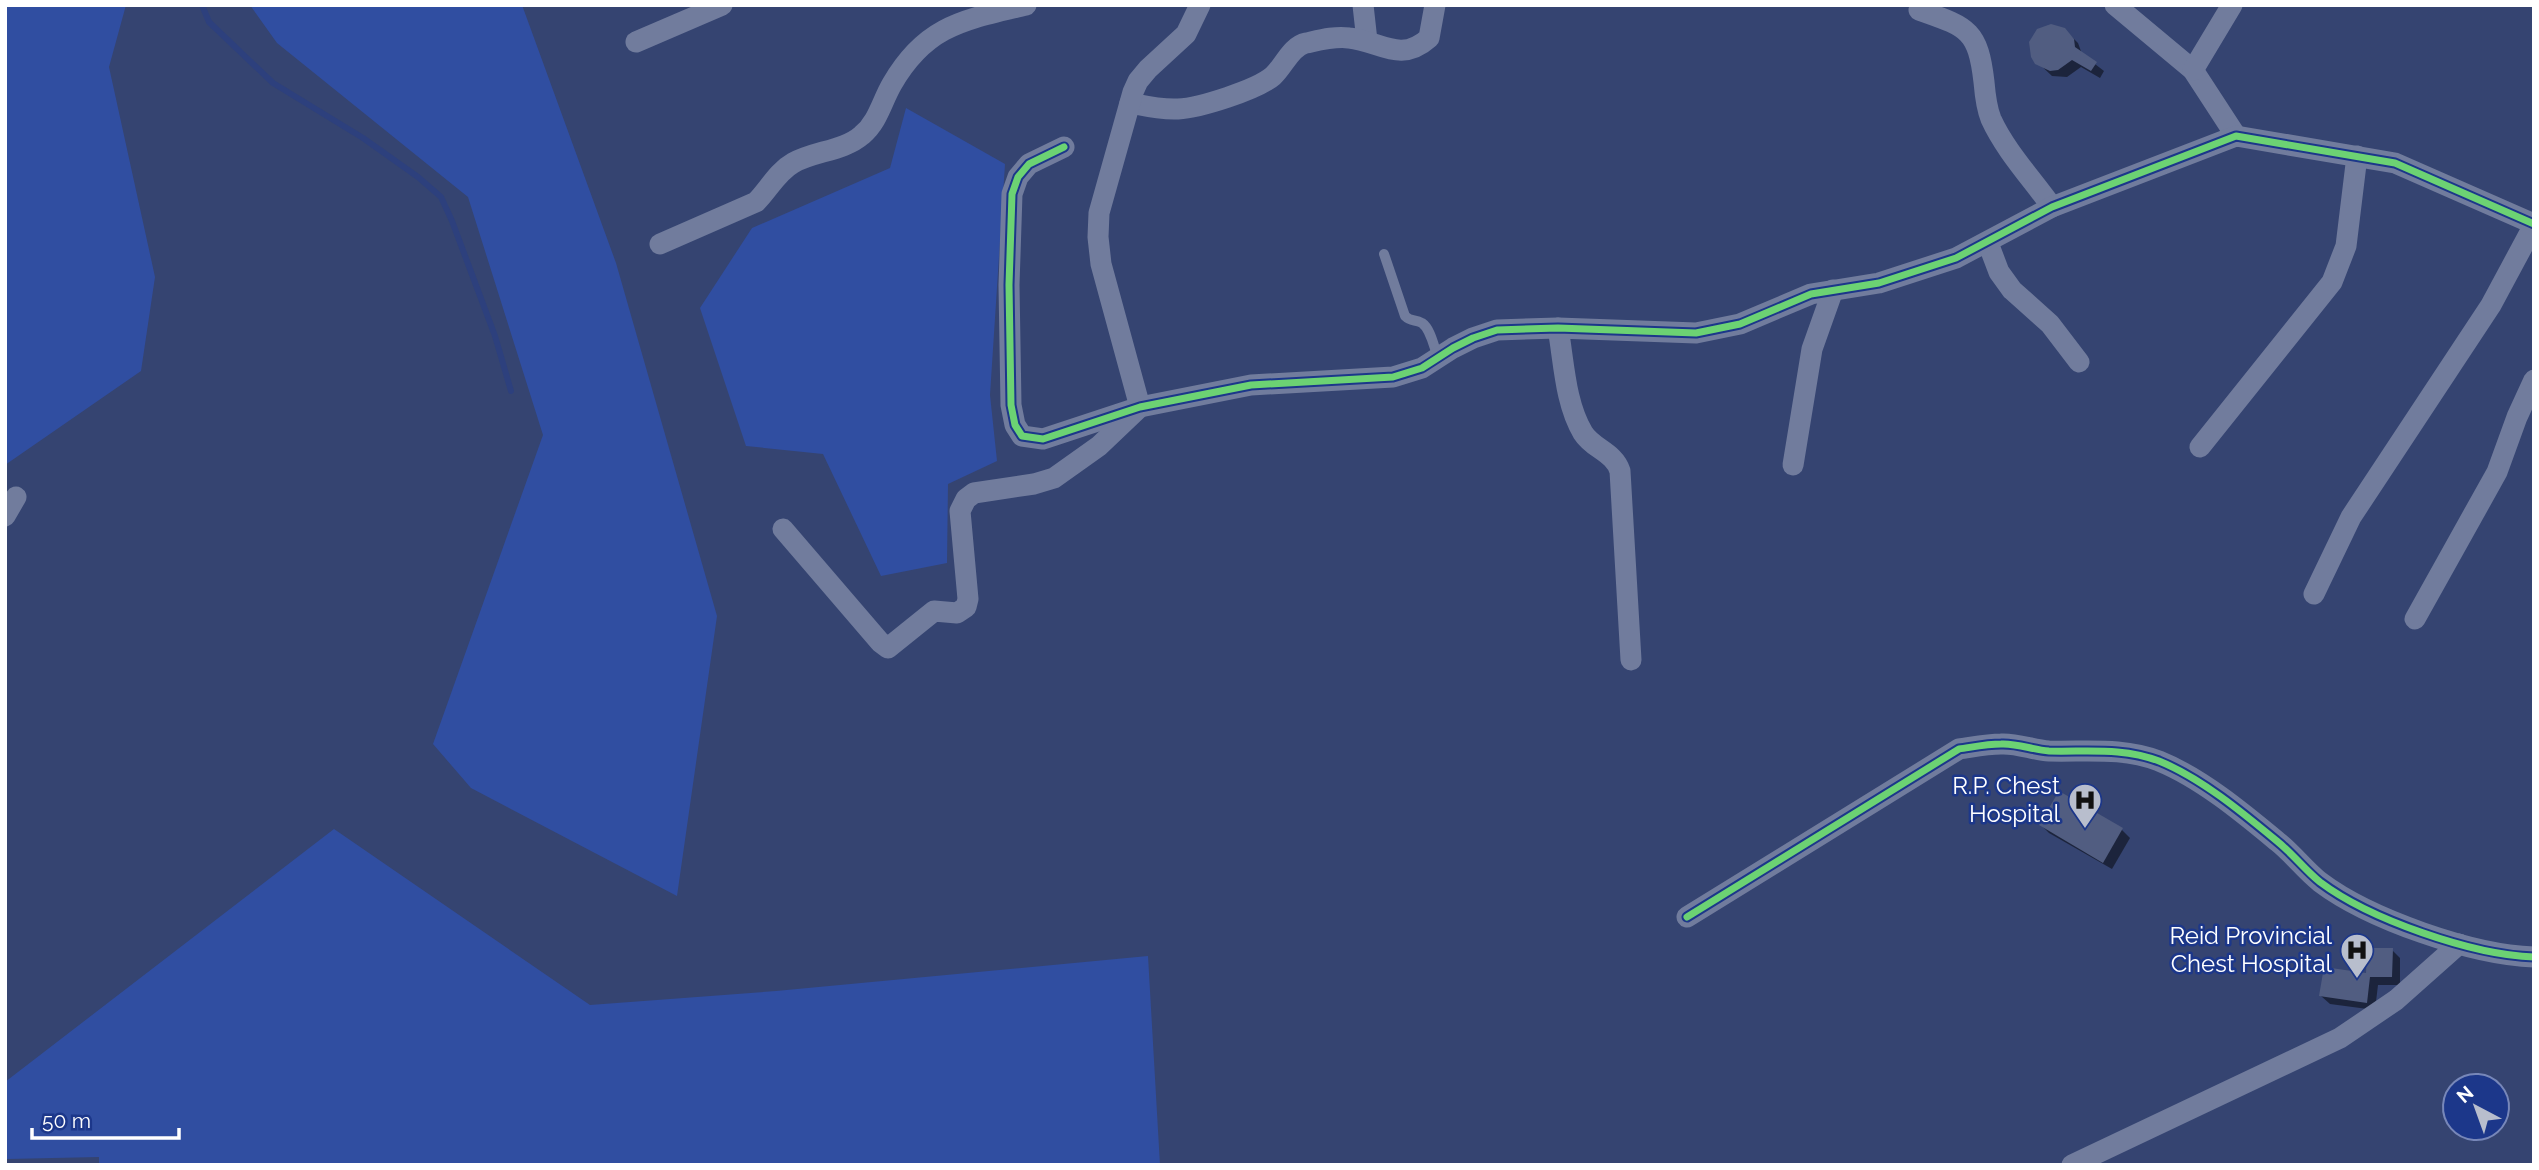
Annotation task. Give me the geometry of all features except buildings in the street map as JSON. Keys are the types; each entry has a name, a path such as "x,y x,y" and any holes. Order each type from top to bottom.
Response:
{"street":[{"path":"636,42 723,5"},
{"path":"660,244 756,202 779,173 791,164 811,154 855,140 865,133 904,64 916,49 931,38 962,21 1026,5"},
{"path":"1140,407 1101,264 1099,214 1138,81 1186,34 1200,5"},
{"path":"1363,5 1367,41"},
{"path":"1130,103 1180,109 1253,89 1272,77 1299,45 1339,37 1367,41 1404,52 1422,45 1429,38 1435,5"},
{"path":"2115,5 2193,70 2236,136"},
{"path":"2193,70 2232,5"},
{"path":"1919,10 1966,29 1974,38 1981,57 1986,103 1991,118 2052,207"},
{"path":"1064,147 1029,164 1018,177 1012,194 1009,285 1012,405 1015,425 1022,436 1043,439 1140,407 1251,385 1393,377 1422,368 1473,338 1497,330 1558,328 1696,333 1740,324 1811,294 1879,283 1922,271 1988,243 2052,207 2236,136 2395,163 2534,225 2491,305 2351,517 2314,594"},
{"path":"2200,447 2332,282 2346,246 2357,156"},
{"path":"1988,243 1999,272 2012,290 2050,324 2080,362"},
{"path":"1793,465 1812,349 1833,290"},
{"path":"1558,328 1571,410 1585,436 1612,457 1620,471 1632,660"},
{"path":"2414,620 2497,472 2534,380"},
{"path":"783,529 888,648 934,611 957,614 966,607 968,600 960,511 966,499 974,493 1034,484 1054,478 1099,446 1140,407"},
{"path":"1687,917 1959,748 2004,743 2050,751 2116,751 2159,762 2194,779 2278,842 2320,881 2363,909 2459,944 2484,951 2534,957"},
{"path":"2072,1165 2340,1038 2396,1000 2459,944"}],"lane":[{"path":"1384,254 1405,316 1410,321 1421,323 1426,329 1438,357"}],"shaded area":[{"path":"5,5 126,5 109,67 155,277 141,371 5,465"},
{"path":"250,5 522,5 616,263 717,616 677,896 471,788 433,744 543,435 468,197 277,43"},
{"path":"906,108 1005,164 990,395 997,461 948,484 947,563 881,576 823,454 746,446 700,308 752,228 890,168"},
{"path":"334,829 590,1005 776,991 1148,956 1160,1165 99,1165 99,1157 7,1159 5,1082"}],"waterway":[{"path":"202,5 209,22 273,83 363,138 441,197 495,336 511,391"}],"cycle path":[{"path":"1064,147 1029,164 1018,177 1012,194 1009,285 1011,405 1015,425 1022,436 1043,439 1140,407 1251,385 1393,377 1422,368 1453,348 1497,330 1558,328 1696,333 1740,324 1811,294 1879,283 1956,258 2052,207 2236,136 2395,163 2534,224"},
{"path":"1687,917 1959,749 2007,744 2049,751 2118,752 2159,761 2221,797 2283,847 2320,882 2365,909 2422,933 2452,942 2481,950 2534,957"}],"place":[{"name":"R.P. Chest Hospital","path":"2085,830"},
{"name":"Reid Provincial Chest Hospital","path":"2357,980"}]}
